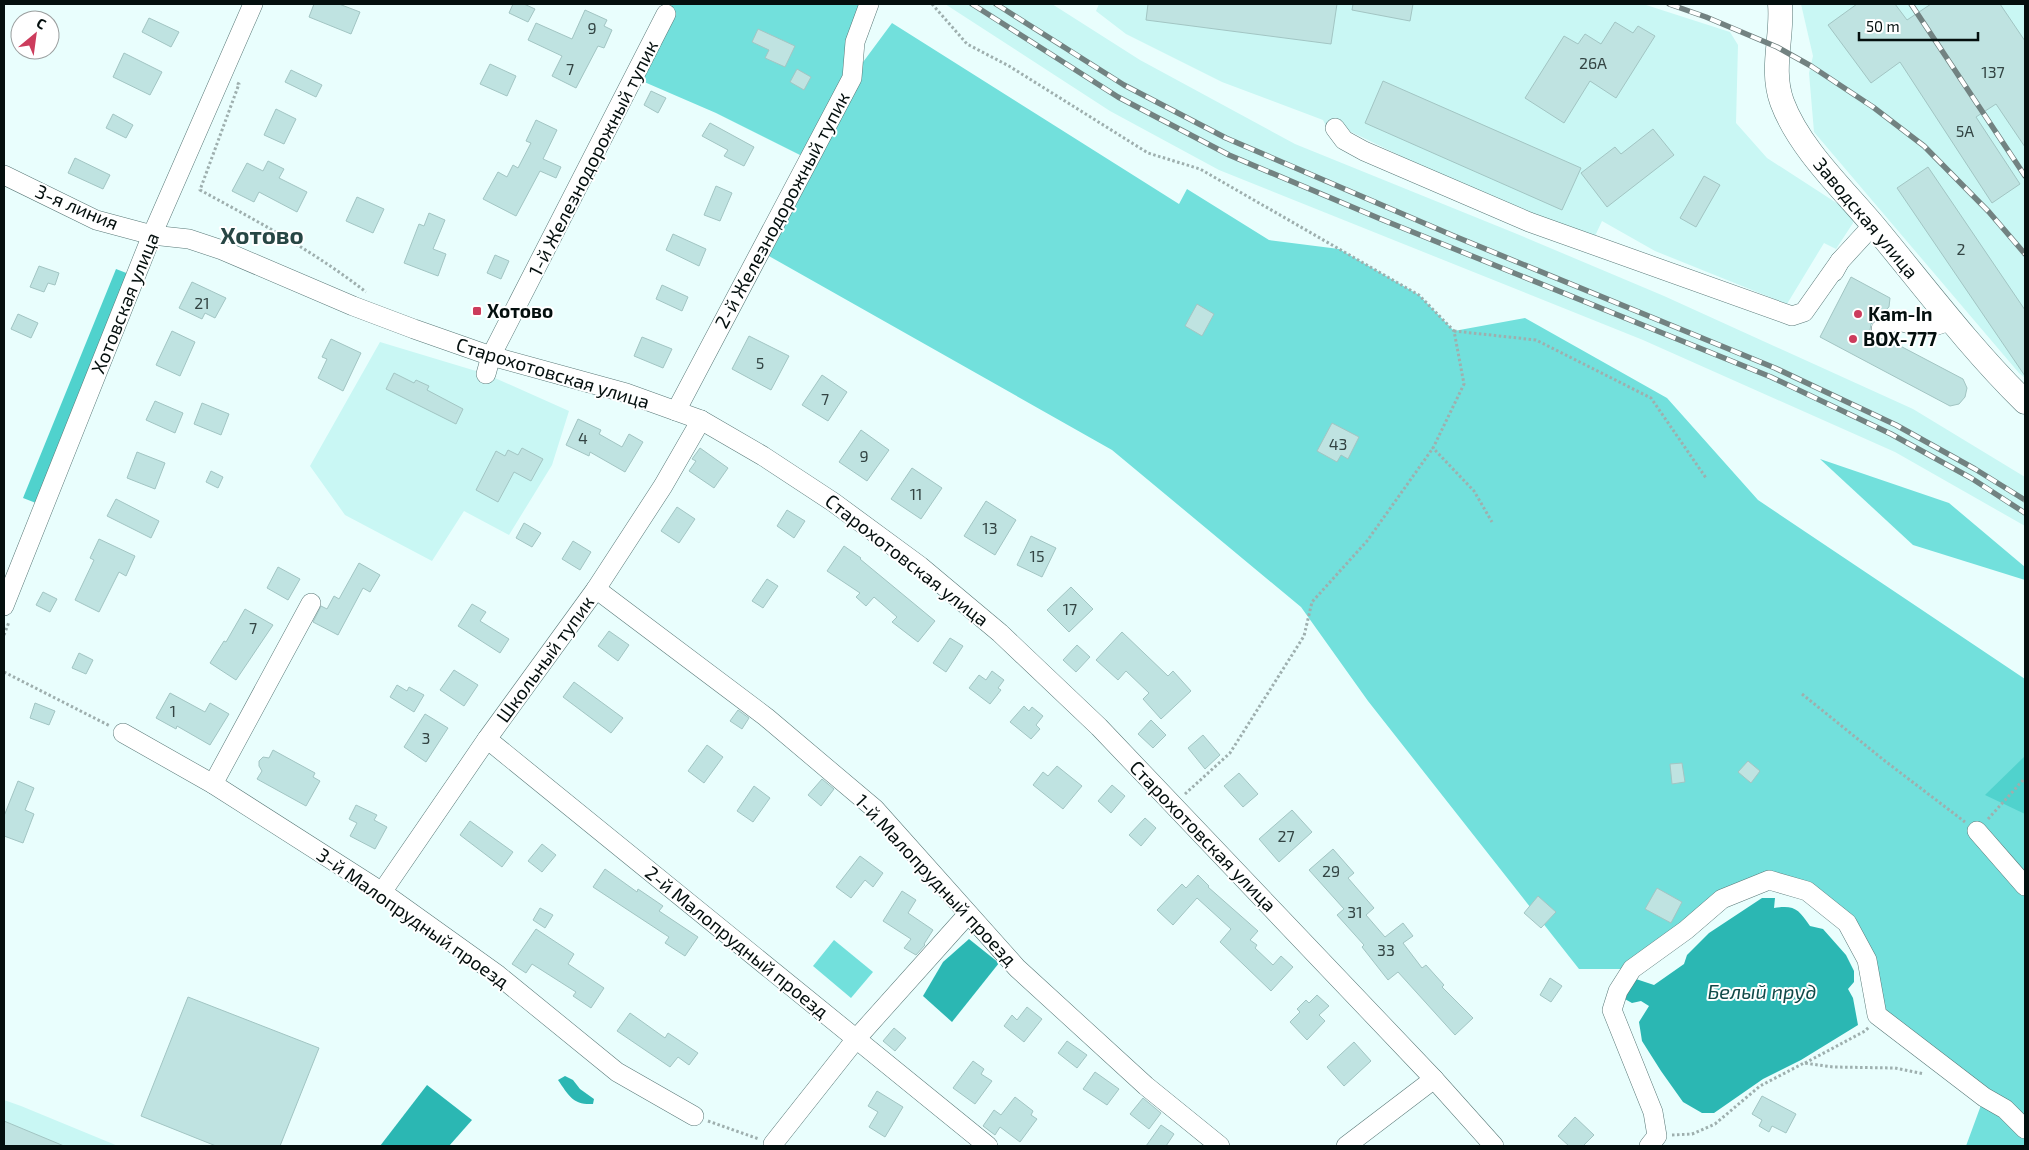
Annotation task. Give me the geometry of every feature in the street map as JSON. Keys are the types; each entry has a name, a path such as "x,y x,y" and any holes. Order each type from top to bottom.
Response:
{"main road":[{"name":"Заводская улица","path":"1780,4 1776,68 1782,102 1801,138 1951,320 2025,402"}],"street":[{"name":"Хотовская улица","path":"4,606 152,235 253,4"},
{"name":"2-й Железнодорожный тупик","path":"676,411 852,78 855,42 869,4"},
{"name":"1-й Железнодорожный тупик","path":"486,374 491,356 666,14"},
{"path":"1335,128 1344,140 1364,151 1529,222 1792,316 1804,312 1840,261 1873,225"},
{"name":"3-я линия","path":"4,175 96,220 152,235"},
{"name":"Старохотовская улица","path":"152,235 189,239 222,250 353,306 491,356 626,393 702,420 833,502 920,566 1000,633 1099,727 1434,1079 1494,1146"},
{"path":"1809,325 1840,261"},
{"path":"1881,329 1896,320 1919,327 1936,327 1951,320"},
{"name":"Школьный тупик","path":"382,892 487,739 596,589 663,486 702,420"},
{"name":"1-й Малопрудный проезд","path":"596,589 766,716 875,809 1017,968 1146,1086 1220,1146"},
{"path":"213,784 311,603"},
{"name":"3-й Малопрудный проезд","path":"123,733 213,784 382,892 498,975 617,1072 694,1116"},
{"name":"2-й Малопрудный проезд","path":"487,739 988,1146"},
{"path":"1977,831 2025,886"},
{"path":"1653,1141 1653,1112 1612,1010 1618,991 1632,969 1686,930 1722,899 1769,880 1807,891 1847,923 1867,960 1878,1016 1979,1093 2004,1109 2025,1129"},
{"path":"774,1145 856,1039 968,914"},
{"path":"1346,1146 1434,1079"}],"path":[{"path":"932,4 966,44 1009,66 1148,153 1200,169 1420,295 1454,331 1464,384 1433,448 1367,541 1312,602 1304,636 1230,752 1173,804"},
{"path":"222,75 239,84 200,190 276,232 345,276 368,294"},
{"path":"1454,331 1536,340 1650,398 1706,478"},
{"path":"1433,448 1474,491 1492,522"},
{"path":"4,672 123,733"},
{"path":"1802,694 1885,761 1977,831 2025,778"},
{"path":"1653,1141 1692,1134 1715,1124 1760,1086 1865,1031 1878,1016"},
{"path":"1804,1063 1833,1067 1895,1068 1924,1074"},
{"path":"694,1116 774,1145"}],"shaded area":[{"path":"672,4 869,4 852,77 892,23 1179,204 1187,189 1269,240 1339,249 1419,295 1454,331 1525,318 1667,398 1758,500 2025,679 2025,1146 1966,1146 1984,1097 1877,1015 1847,923 1769,880 1632,969 1579,969 1368,701 1301,607 1112,450 760,251 808,159 716,113 635,78"},
{"path":"945,4 1052,4 1140,60 1295,144 1664,296 1913,409 2025,477 2025,526 1895,452 1643,340 1219,170 1110,111"},
{"path":"1099,4 1643,4 1730,32 1738,45 1736,123 1767,158 1852,213 1853,223 1836,249 1824,243 1787,304 1655,251 1602,221 1595,236 1588,236 1473,191 1341,127 1328,130 1323,120 1222,82 1126,34 1096,11"},
{"path":"1801,4 2025,4 2025,378 1814,132 1809,73 1813,56"},
{"path":"116,269 129,274 36,503 23,498"},
{"path":"380,342 486,374 569,411 552,465 509,535 464,511 432,561 345,515 310,466"},
{"path":"1820,459 1949,503 2025,567 2025,580 1913,545"},
{"path":"2025,756 2025,814 1985,795"},
{"path":"834,940 873,972 851,998 813,966"},
{"path":"4,1100 21,1106 118,1146 4,1146"}],"water":[{"name":"Белый пруд","path":"1762,898 1775,898 1774,908 1787,907 1799,912 1810,926 1823,929 1846,955 1854,971 1854,982 1848,989 1853,998 1858,1025 1801,1060 1763,1079 1714,1113 1702,1113 1683,1102 1642,1041 1639,1022 1649,1006 1641,1001 1632,1003 1623,998 1630,977 1654,985 1684,964 1687,955 1709,933"},
{"path":"969,939 999,963 952,1022 923,996 943,962"},
{"path":"565,1076 573,1080 580,1089 594,1099 593,1104 581,1103 569,1095 558,1080"},
{"path":"427,1085 472,1120 449,1146 380,1146"}],"building":[{"path":"314,4 339,4 360,12 351,34 309,17"},
{"path":"513,4 524,4 535,9 528,22 509,13"},
{"path":"1148,4 1337,4 1331,44 1146,20"},
{"path":"1353,4 1413,4 1410,21 1352,10"},
{"path":"1857,4 1895,4 1907,20 1931,4 2000,4 2025,41 2025,147 1996,104 1976,117 2020,184 1992,203 1900,62 1871,83 1828,25"},
{"path":"585,10 607,20 604,26 612,30 604,48 598,46 576,88 552,76 562,56 528,40 536,23 572,39"},
{"path":"149,18 179,32 171,47 142,32"},
{"path":"1615,22 1633,33 1638,26 1655,36 1616,98 1590,81 1564,123 1525,98 1564,36 1578,44 1585,34 1601,44"},
{"path":"758,29 795,46 785,67 765,58 769,50 752,42"},
{"path":"124,53 162,72 150,95 113,77"},
{"path":"490,64 516,76 507,96 480,84"},
{"path":"797,69 811,77 804,90 790,82"},
{"path":"291,70 322,85 316,97 285,82"},
{"path":"1383,81 1581,168 1562,210 1365,123"},
{"path":"651,91 666,98 658,113 644,105"},
{"path":"276,109 296,119 284,144 264,135"},
{"path":"113,114 133,125 126,138 106,128"},
{"path":"536,120 557,130 543,159 561,167 556,178 540,171 516,216 483,199 498,172 507,177 513,165 518,168 531,143 526,141"},
{"path":"710,123 754,147 744,166 724,156 728,150 702,136"},
{"path":"1653,129 1674,155 1607,207 1581,173 1615,147 1621,154"},
{"path":"75,158 110,175 103,189 68,173"},
{"path":"268,161 284,169 279,178 307,192 297,212 259,192 254,202 232,191 247,163 263,171"},
{"path":"1928,167 2025,310 2025,376 1897,188"},
{"path":"1704,176 1720,185 1696,227 1680,218"},
{"path":"716,186 732,193 720,221 704,215"},
{"path":"357,197 384,209 373,233 346,221"},
{"path":"429,213 445,220 433,249 446,254 438,276 404,263 419,224 424,226"},
{"path":"673,234 706,249 699,266 666,250"},
{"path":"495,255 509,261 501,279 487,273"},
{"path":"39,266 59,273 55,285 48,283 44,292 30,287"},
{"path":"1851,277 1890,298 1889,307 1871,324 1870,330 1872,335 1881,340 1887,339 1963,379 1967,388 1965,397 1959,404 1950,406 1820,337"},
{"path":"192,282 226,298 215,318 205,313 202,319 179,308"},
{"path":"662,285 688,297 682,311 656,299"},
{"path":"1197,304 1214,314 1202,336 1185,326"},
{"path":"18,314 38,323 31,338 11,329"},
{"path":"172,331 195,342 180,376 156,365"},
{"path":"749,336 789,356 771,390 732,369"},
{"path":"642,337 672,349 663,368 634,356"},
{"path":"331,339 361,353 343,391 318,378 327,359 322,357"},
{"path":"394,373 414,383 416,380 429,386 427,390 463,409 456,424 386,389"},
{"path":"822,375 847,392 828,421 802,405"},
{"path":"155,401 183,413 175,433 146,420"},
{"path":"202,403 229,414 221,435 194,424"},
{"path":"578,419 601,430 599,434 622,447 629,434 643,442 625,472 590,452 589,456 566,445"},
{"path":"1332,423 1359,437 1348,459 1341,455 1337,462 1317,451"},
{"path":"861,430 889,450 867,481 839,462"},
{"path":"522,448 543,459 531,481 514,472 498,502 476,490 496,451 505,456 508,450 518,455"},
{"path":"700,448 728,468 714,488 689,471 696,461 692,459"},
{"path":"137,452 165,463 155,489 127,478"},
{"path":"912,468 942,488 921,519 891,499"},
{"path":"211,471 223,477 218,488 206,482"},
{"path":"116,499 159,521 151,538 107,516"},
{"path":"986,501 1016,520 995,555 964,536"},
{"path":"677,507 695,519 679,543 661,531"},
{"path":"787,510 805,521 794,538 777,526"},
{"path":"524,523 541,533 532,547 516,538"},
{"path":"1031,536 1056,548 1042,577 1017,565"},
{"path":"99,539 135,556 126,576 119,572 99,612 75,600 94,560 90,558"},
{"path":"573,541 591,552 580,570 562,559"},
{"path":"844,546 861,558 935,621 918,642 892,622 897,617 874,597 866,606 856,597 860,593 827,571"},
{"path":"359,563 380,575 370,592 363,588 338,635 313,622 321,606 327,609 334,596 339,599"},
{"path":"278,567 300,579 288,600 267,588"},
{"path":"767,579 778,586 763,608 752,601"},
{"path":"1071,587 1093,609 1069,632 1047,610"},
{"path":"43,592 57,599 50,612 36,605"},
{"path":"472,604 486,612 480,621 509,639 500,653 458,626"},
{"path":"245,609 273,625 236,680 210,663 224,641 226,642"},
{"path":"609,631 629,645 618,661 598,646"},
{"path":"1122,632 1168,676 1173,671 1191,691 1161,719 1143,699 1149,693 1126,671 1118,680 1096,660"},
{"path":"950,638 963,646 946,672 933,663"},
{"path":"1077,645 1090,657 1076,672 1063,660"},
{"path":"79,653 93,660 86,674 72,668"},
{"path":"454,670 478,685 464,706 440,690"},
{"path":"992,671 1004,680 998,688 1001,690 990,704 969,688 979,675 986,680"},
{"path":"574,682 623,718 611,733 563,697"},
{"path":"397,685 407,691 409,687 424,695 414,712 390,697"},
{"path":"170,693 205,712 210,703 229,714 210,745 177,726 176,729 156,718"},
{"path":"35,703 55,711 49,725 30,718"},
{"path":"1024,706 1029,711 1032,707 1043,716 1036,725 1040,729 1031,739 1010,722"},
{"path":"738,710 749,718 742,729 730,721"},
{"path":"425,714 448,728 426,762 404,747"},
{"path":"1151,720 1166,735 1153,748 1138,734"},
{"path":"1203,735 1220,755 1205,769 1188,748"},
{"path":"707,745 723,757 704,783 688,771"},
{"path":"273,750 315,773 313,777 320,781 306,806 257,779 262,771 259,761 263,757 269,758"},
{"path":"1748,761 1760,771 1751,783 1738,772"},
{"path":"1682,763 1685,782 1672,784 1670,764"},
{"path":"1057,766 1082,786 1063,809 1033,785 1043,772 1048,776"},
{"path":"1239,773 1258,794 1243,807 1224,786"},
{"path":"822,779 834,789 821,806 808,795"},
{"path":"18,781 34,788 25,810 34,814 23,843 4,836 4,816"},
{"path":"1112,785 1125,796 1111,813 1098,801"},
{"path":"754,786 770,798 753,822 737,811"},
{"path":"356,805 377,815 374,820 387,827 375,849 350,836 357,823 349,819"},
{"path":"1292,810 1312,832 1279,862 1259,839"},
{"path":"1145,818 1156,828 1141,846 1129,835"},
{"path":"470,821 513,852 502,867 460,835"},
{"path":"542,844 556,855 542,872 528,861"},
{"path":"1333,849 1354,873 1348,878 1374,908 1366,915 1385,937 1403,923 1413,936 1403,943 1422,968 1426,965 1444,985 1442,987 1473,1018 1455,1035 1398,972 1388,980 1362,947 1364,945 1337,915 1344,909 1309,870"},
{"path":"860,856 883,873 873,887 865,880 851,898 836,887"},
{"path":"605,869 637,892 638,889 663,906 659,911 698,937 685,956 665,943 669,937 593,887"},
{"path":"1198,875 1208,887 1258,931 1250,940 1257,945 1255,948 1273,965 1281,956 1293,967 1271,991 1220,942 1231,929 1197,898 1173,925 1157,910 1182,884 1186,888"},
{"path":"1657,888 1682,902 1671,923 1645,909"},
{"path":"902,891 916,900 908,913 933,930 925,945 916,955 904,948 911,939 883,921"},
{"path":"1538,896 1556,912 1541,928 1524,913"},
{"path":"540,908 553,915 545,928 533,920"},
{"path":"536,929 574,954 568,964 604,988 591,1008 573,996 576,992 532,964 526,973 512,964"},
{"path":"1550,978 1562,986 1551,1002 1540,995"},
{"path":"1317,995 1329,1006 1319,1015 1325,1021 1307,1040 1290,1022 1300,1012 1297,1009 1306,1000 1309,1003"},
{"path":"188,997 319,1048 280,1146 216,1146 141,1116"},
{"path":"1027,1007 1042,1019 1024,1042 1004,1026 1012,1015 1017,1020"},
{"path":"630,1013 665,1038 668,1033 698,1053 689,1065 678,1057 670,1067 617,1031"},
{"path":"894,1028 906,1038 895,1051 883,1041"},
{"path":"1067,1041 1087,1055 1077,1068 1058,1053"},
{"path":"1354,1042 1371,1061 1344,1086 1327,1067"},
{"path":"973,1061 984,1069 981,1074 992,1081 975,1104 953,1088"},
{"path":"1095,1072 1119,1089 1107,1105 1083,1089"},
{"path":"877,1091 903,1107 885,1137 869,1127 878,1112 868,1106"},
{"path":"1762,1096 1796,1114 1786,1133 1772,1126 1769,1132 1759,1126 1762,1120 1752,1114"},
{"path":"1015,1097 1033,1111 1031,1115 1037,1119 1020,1142 1000,1127 995,1135 983,1126 994,1110 1001,1115"},
{"path":"1143,1098 1161,1113 1149,1129 1130,1114"},
{"path":"1575,1117 1594,1135 1583,1146 1569,1146 1558,1136"},
{"path":"4,1121 64,1146 4,1146"},
{"path":"1161,1125 1174,1134 1166,1146 1146,1146"}],"railway":[{"path":"972,4 1118,97 1229,155 1383,220 1771,377 1891,434 1971,478 2025,513"},
{"path":"996,4 1124,85 1226,138 1454,236 1775,368 1896,425 1975,469 2025,500"},
{"path":"1669,4 1706,17 1777,47 1811,66 1873,107 1924,146 1989,212 2025,254"},
{"path":"1911,4 2025,176"}],"place":[{"name":"Хотово","path":"477,311"},
{"name":"Kam-In","path":"1858,314"},
{"name":"ВОХ-777","path":"1853,339"}],"district":[{"name":"Хотово","path":"262,236"}]}
